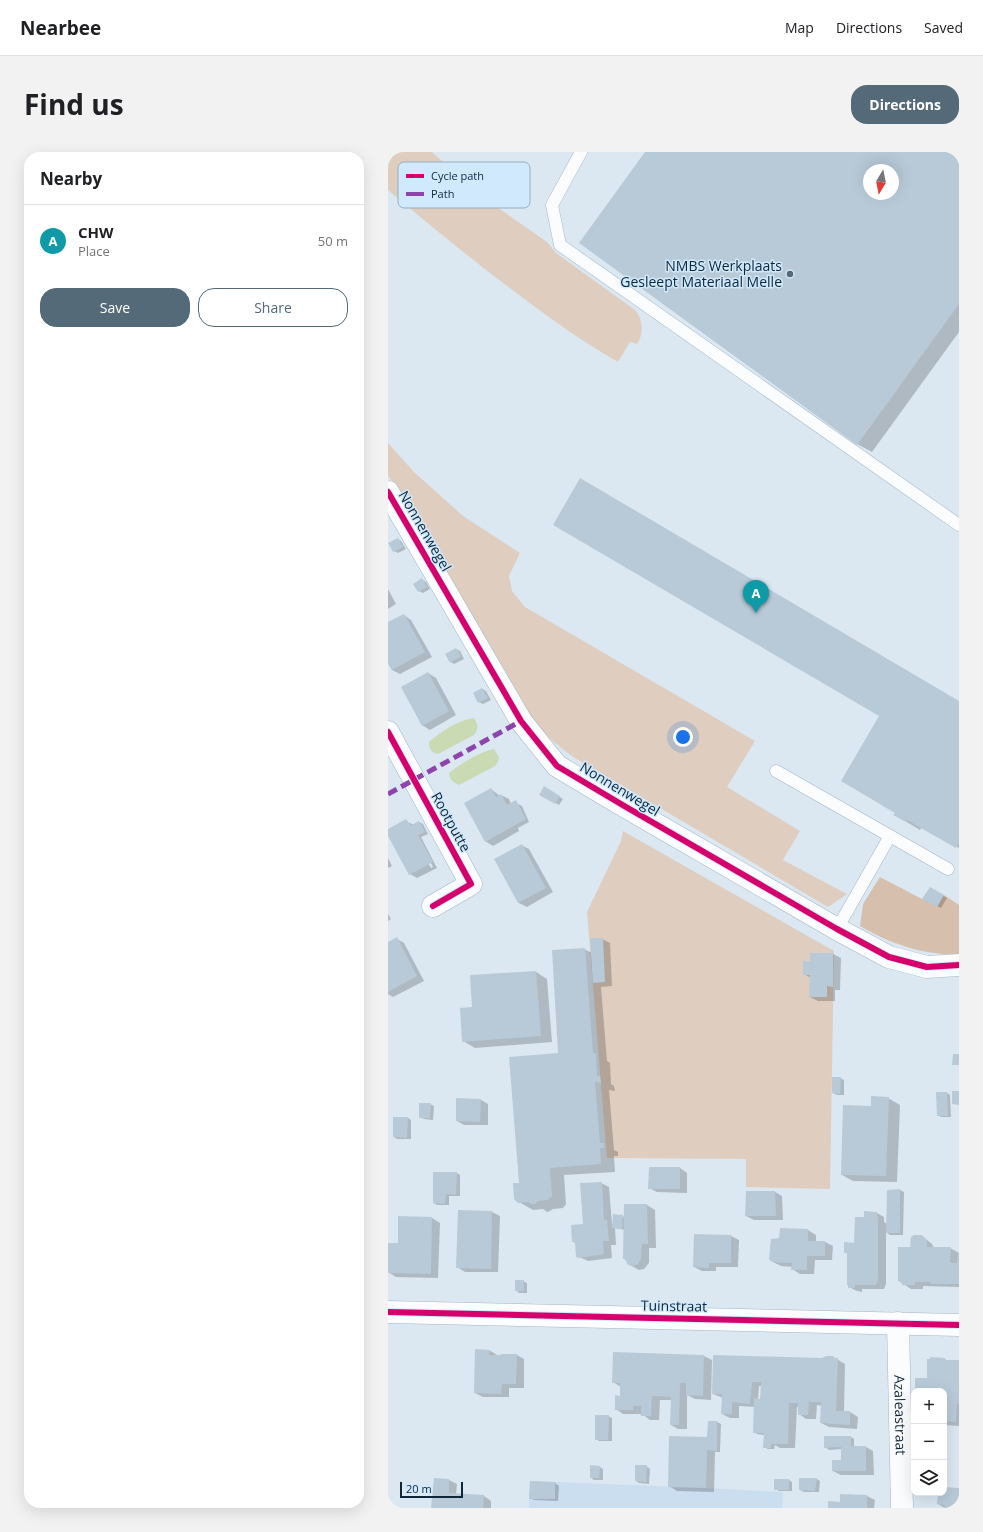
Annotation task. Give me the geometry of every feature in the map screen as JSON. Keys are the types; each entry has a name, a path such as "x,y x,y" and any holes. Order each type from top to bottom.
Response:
{"street":[{"name":"Nonnenwegel","path":"388,492 521,722 558,766 837,929 890,957 927,967 959,965"},
{"name":"Rootputte","path":"388,732 472,884 433,906"},
{"name":"Tuinstraat","path":"388,1312 959,1325"},
{"name":"Azaleastraat","path":"898,1323 902,1508"}],"lane":[{"path":"581,152 552,204 560,245 959,525"},
{"path":"776,771 948,869"},
{"path":"837,929 890,836"}],"shaded area":[{"path":"388,152 432,152 443,162 398,162 398,198 388,190"},
{"path":"410,208 499,208 547,242 556,253 635,310 640,318 642,327 641,336 637,344 630,342 618,362 561,326 447,239"},
{"path":"388,443 414,472 463,516 520,553 509,576 512,591 525,607 755,741 727,787 800,831 783,860 847,894 828,907 575,758 548,737 527,710 388,475"},
{"path":"474,718 477,730 474,735 438,754 431,750 429,747 429,742 438,734 462,721"},
{"path":"494,749 499,757 495,766 459,785 452,780 449,773 454,769 477,755"},
{"path":"623,831 834,951 830,1189 746,1187 746,1159 607,1158 587,912 621,841"},
{"path":"880,877 922,899 944,895 959,905 959,955 932,953 908,947 872,933 860,926 863,904"},
{"path":"530,1481 783,1492 782,1508 529,1508"}],"building":[{"name":"NMBS Werkplaats Gesleept Materiaal Melle","path":"645,152 959,152 959,304 857,445 579,243"},
{"path":"580,478 959,701 959,843 956,848 907,820 906,822 893,815 895,813 841,781 879,716 553,525"},
{"path":"398,538 403,547 393,552 388,543"},
{"path":"422,578 427,587 418,592 413,584"},
{"path":"404,614 425,652 392,670 388,664 388,622"},
{"path":"456,648 461,656 450,663 445,654"},
{"path":"428,672 449,711 422,726 401,687"},
{"path":"482,688 488,698 478,703 473,693"},
{"path":"544,786 560,796 555,804 539,795"},
{"path":"491,788 496,797 501,794 507,805 516,800 526,819 485,842 464,803"},
{"path":"406,819 410,826 419,821 425,832 418,835 433,862 409,875 388,836 388,829"},
{"path":"522,844 546,888 518,903 494,859"},
{"path":"930,887 944,895 937,907 922,899"},
{"path":"397,937 417,976 388,992 388,942"},
{"path":"590,938 603,938 605,982 593,983"},
{"path":"585,948 593,1053 596,1053 597,1076 600,1076 601,1083 595,1082 600,1143 604,1143 604,1148 600,1148 601,1164 550,1168 552,1196 548,1200 538,1201 535,1204 531,1204 529,1202 518,1203 514,1199 513,1183 519,1183 509,1057 558,1053 552,950"},
{"path":"810,953 833,953 833,987 827,986 827,997 809,997 810,975 803,975 803,961 810,961"},
{"path":"536,971 541,1036 462,1042 460,1008 472,1007 470,975"},
{"path":"953,1054 959,1054 959,1065 952,1065"},
{"path":"832,1077 841,1077 840,1094 832,1093"},
{"path":"952,1091 959,1091 959,1105 952,1104"},
{"path":"936,1092 947,1092 948,1116 937,1116"},
{"path":"871,1096 889,1097 886,1176 841,1175 843,1105 871,1106"},
{"path":"456,1098 481,1099 480,1122 456,1121"},
{"path":"419,1103 431,1103 430,1118 419,1118"},
{"path":"393,1117 408,1117 407,1138 393,1137"},
{"path":"649,1167 680,1167 680,1189 648,1189"},
{"path":"433,1172 457,1172 456,1195 446,1194 445,1204 433,1203"},
{"path":"602,1182 604,1220 607,1220 609,1241 603,1241 604,1254 579,1258 576,1257 575,1242 572,1242 571,1225 583,1224 580,1183"},
{"path":"900,1189 900,1233 886,1233 887,1190"},
{"path":"746,1191 775,1191 776,1216 745,1216"},
{"path":"624,1204 647,1204 648,1244 642,1244 641,1260 638,1264 633,1266 628,1265 625,1259 623,1259"},
{"path":"458,1210 492,1211 491,1269 456,1268"},
{"path":"864,1211 877,1212 878,1279 876,1285 855,1285 855,1288 848,1288 847,1253 844,1253 844,1242 854,1243 855,1217 864,1217"},
{"path":"613,1214 623,1215 622,1229 612,1228"},
{"path":"398,1216 432,1217 431,1274 388,1273 388,1243 398,1243"},
{"path":"780,1228 808,1229 808,1241 825,1241 825,1256 807,1256 807,1270 791,1270 792,1263 772,1262 769,1259 771,1239 779,1238"},
{"path":"694,1234 731,1235 731,1263 709,1263 709,1268 693,1267"},
{"path":"914,1235 922,1235 927,1241 927,1247 951,1247 950,1263 957,1263 958,1253 959,1254 959,1284 931,1284 931,1282 915,1282 915,1285 902,1285 902,1282 898,1281 898,1247 910,1247 911,1237"},
{"path":"515,1280 524,1280 524,1291 515,1291"},
{"path":"475,1349 490,1350 489,1355 517,1354 516,1384 502,1384 501,1394 474,1393"},
{"path":"613,1352 704,1355 703,1396 686,1395 686,1383 680,1383 679,1425 670,1425 671,1397 652,1396 651,1416 641,1416 641,1406 633,1406 633,1410 615,1410 615,1395 620,1396 620,1383 612,1383"},
{"path":"713,1355 822,1358 826,1356 833,1356 838,1358 836,1411 850,1411 850,1425 820,1423 821,1402 809,1402 808,1415 798,1415 798,1403 789,1403 788,1444 771,1444 771,1448 763,1448 764,1433 753,1433 754,1398 760,1399 761,1382 752,1382 750,1404 732,1402 732,1414 721,1414 722,1394 712,1394"},
{"path":"930,1357 945,1358 945,1360 959,1360 959,1404 957,1403 956,1422 947,1421 947,1388 915,1388 915,1378 927,1378 927,1359 930,1359"},
{"path":"595,1415 609,1415 608,1440 595,1440"},
{"path":"708,1421 717,1421 717,1451 707,1450 706,1488 668,1487 669,1436 707,1437"},
{"path":"824,1436 851,1436 851,1446 866,1446 866,1471 832,1471 832,1460 841,1460 841,1447 824,1448"},
{"path":"590,1465 600,1466 599,1478 590,1478"},
{"path":"635,1465 647,1465 646,1482 635,1481"},
{"path":"434,1478 449,1479 449,1493 484,1495 483,1508 431,1508"},
{"path":"799,1478 817,1478 815,1491 799,1490"},
{"path":"774,1479 789,1479 789,1490 774,1490"},
{"path":"530,1481 555,1482 555,1499 529,1499"},
{"path":"947,1487 959,1488 959,1508 944,1508 945,1505 937,1504 938,1496 947,1496"},
{"path":"840,1494 867,1495 867,1508 828,1508 828,1501 840,1502"}],"marked path":[{"path":"388,794 521,721"}],"cycle path":[{"path":"388,492 521,721 557,766 837,929 889,957 927,967 959,965"},
{"path":"388,732 471,884 433,906"},
{"path":"388,1312 959,1325"}],"place":[{"name":"NMBS Werkplaats Gesleept Materiaal Melle","path":"790,274"},
{"name":"CHW","path":"756,613"}]}
